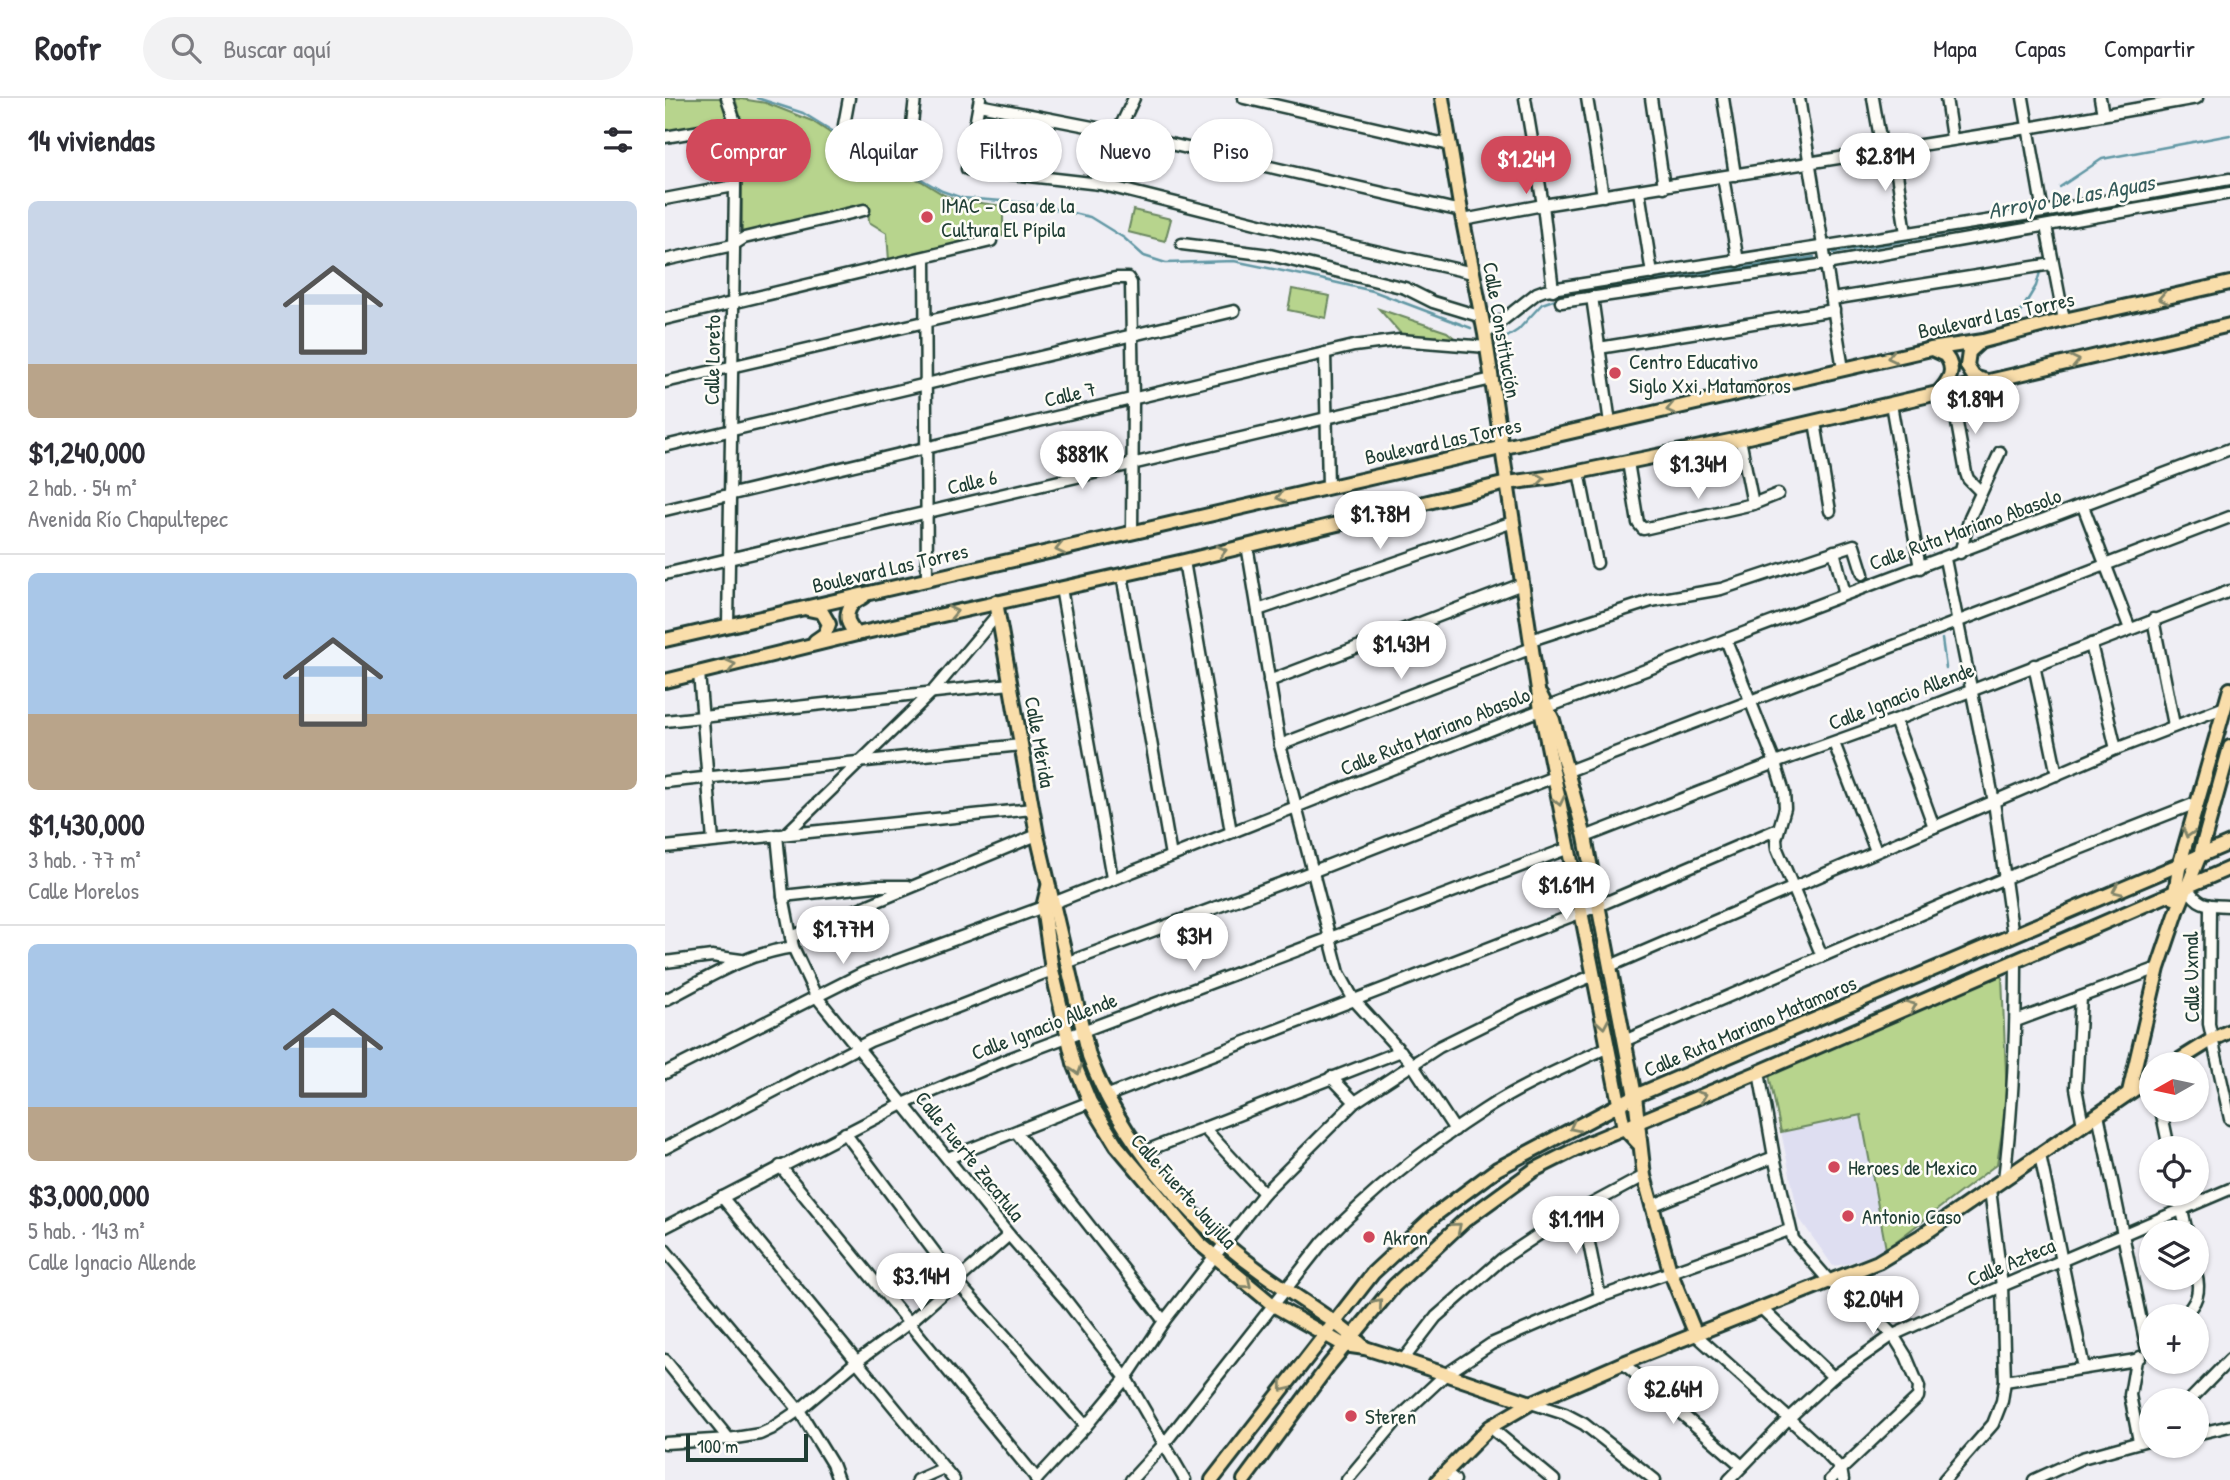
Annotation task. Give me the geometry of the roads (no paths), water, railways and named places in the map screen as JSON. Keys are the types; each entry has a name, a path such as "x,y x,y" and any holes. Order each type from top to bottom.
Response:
{"main road":[{"name":"Calle Constitución","path":"1442,98 1486,341 1540,694 1568,771 1585,837 1635,1096 1639,1143 1651,1206 1670,1271 1696,1335"},
{"name":"Boulevard Las Torres","path":"665,640 1328,486 1931,349 1983,341 2230,283"},
{"path":"665,681 857,634 997,608 1061,588 1507,483 1579,472 1740,439 2230,325"},
{"path":"1983,341 1969,352 1967,366 1975,377 1989,381"},
{"path":"1931,349 1945,355 1952,369 1944,392"},
{"path":"857,634 847,623 848,610 854,601 873,592"},
{"name":"Calle Mérida","path":"997,608 1048,887 1048,905"},
{"path":"800,609 822,612 829,624 825,634 806,646"},
{"path":"2177,912 2174,892 2180,863 2230,689"},
{"name":"Calle Constitución","path":"1544,708 1554,777 1624,1128"},
{"path":"2129,1092 2158,968 2186,886 2200,855 2230,747"},
{"name":"Calle Ruta Mariano Matamoros","path":"1212,1480 1373,1273 1404,1241 1461,1194 1514,1158 1635,1096 2230,843"},
{"path":"1244,1480 1348,1340 1400,1279 1464,1221 1534,1170 1624,1128 2230,868"},
{"name":"Calle Fuerte Jaujilla","path":"1048,905 1066,963 1089,1056 1106,1096 1143,1152 1174,1191 1224,1244 1285,1290 1334,1321 1348,1340"},
{"name":"Calle Fuerte Jaujilla","path":"1048,905 1052,970 1074,1063 1090,1102 1117,1146 1142,1179 1214,1256 1273,1305 1326,1333 1531,1403"},
{"path":"2192,1052 2230,1031"},
{"path":"1446,1477 1490,1427 1531,1403 1623,1363 1831,1283 1893,1254 2040,1156 2139,1086"},
{"path":"1624,1128 1639,1143"}],"street":[{"name":"Calle Loreto","path":"727,98 734,119"},
{"path":"845,119 849,98"},
{"path":"913,119 915,98"},
{"path":"1124,119 1134,98"},
{"path":"1244,98 1450,145"},
{"path":"1525,98 1543,205 1553,290"},
{"path":"1587,98 1603,196"},
{"path":"1651,98 1664,187"},
{"path":"1723,98 1735,175"},
{"path":"1799,98 1843,369"},
{"path":"1873,98 1882,150"},
{"path":"1946,98 1952,138"},
{"path":"2024,98 2043,212"},
{"path":"2100,98 2103,114"},
{"path":"1175,146 1462,216 1664,187 2197,98"},
{"path":"1076,123 979,102 967,169 1100,184 1308,236 1473,272"},
{"path":"665,137 686,133"},
{"path":"1893,148 1906,233"},
{"path":"1723,177 1738,261"},
{"path":"1486,341 1537,293 2043,212 2230,179"},
{"name":"Calle Loreto","path":"729,625 734,182"},
{"path":"665,199 734,186"},
{"path":"1639,191 1652,274"},
{"path":"1561,302 1826,264 2230,193"},
{"path":"665,260 864,210"},
{"path":"2046,226 2064,320"},
{"path":"665,319 991,241"},
{"path":"1182,244 1270,255 1405,288 1433,302 1482,317"},
{"path":"925,258 927,580"},
{"path":"1599,348 2052,264"},
{"path":"665,382 927,320 1115,278 1128,278 1131,283 1133,399 1132,532"},
{"path":"1592,297 1609,423"},
{"path":"665,446 1234,311"},
{"name":"Calle 7","path":"665,510 1368,343 1400,340 1486,341"},
{"path":"1325,353 1328,486"},
{"name":"Calle 6","path":"665,574 1492,379"},
{"path":"1944,392 1968,480 1981,492"},
{"path":"1891,404 1920,568"},
{"path":"1815,422 1830,511"},
{"path":"1740,439 1753,504"},
{"name":"Calle Ruta Mariano Abasolo","path":"665,1073 863,973 1048,905 1544,708 1961,553 2230,449"},
{"path":"1961,553 1971,517 2000,452"},
{"path":"1628,462 1637,523 1641,529 1753,504 1778,494"},
{"path":"1579,472 1597,564"},
{"path":"2083,506 2130,629"},
{"path":"1568,771 2230,517"},
{"path":"1258,610 1513,522"},
{"path":"1247,545 1280,745 1339,973 1354,1000 1412,1064 1455,1130"},
{"path":"1280,745 1532,644 1651,601 1721,589 1854,545 1863,574"},
{"path":"1835,551 1845,594"},
{"path":"1945,559 1994,802 2013,936"},
{"path":"1184,561 1231,832"},
{"path":"1122,575 1171,856"},
{"path":"1269,681 1522,583"},
{"path":"1061,588 1112,878"},
{"name":"Calle Ignacio Allende","path":"1585,837 2230,591"},
{"path":"782,834 933,691 997,608"},
{"path":"2153,620 2174,725"},
{"path":"1726,640 1784,792 1784,818 1778,829 1777,849 1822,956"},
{"path":"2091,643 2116,749"},
{"path":"2034,665 2057,775"},
{"path":"699,673 713,841"},
{"path":"665,721 1010,684"},
{"path":"1610,966 2116,749 2225,707"},
{"path":"1895,720 1934,827"},
{"path":"1834,743 1876,851"},
{"path":"665,782 1021,745"},
{"path":"1066,963 1314,871 1554,777"},
{"path":"1624,1041 2005,878 2196,803"},
{"path":"665,847 1033,808"},
{"path":"1106,1096 1599,905 1778,829"},
{"name":"Calle Fuerte Zacatula","path":"782,834 783,896 792,942 816,996 1009,1235 1065,1299 1126,1378 1185,1480"},
{"path":"665,1000 741,960 792,942 912,886 1037,835"},
{"name":"Calle Ignacio Allende","path":"665,1227 903,1104 1011,1058 1569,848"},
{"path":"783,896 876,886 912,886"},
{"name":"Calle Uxmal","path":"2186,886 2197,901 2210,905 2209,1024 2230,1119"},
{"path":"2210,905 2230,906"},
{"path":"665,962 712,956 741,960"},
{"path":"2004,1179 2010,1134 2016,961"},
{"path":"2016,1021 2158,968"},
{"path":"665,1148 870,1041 1052,970"},
{"path":"780,1166 1037,1479 1126,1378 1164,1321 1264,1194 1355,1102 1439,1047 1594,975"},
{"path":"2081,997 2076,1088 2083,1125"},
{"path":"1131,1480 1164,1444 1323,1242 1351,1213 1388,1180 1484,1109 1608,1047"},
{"path":"1143,1152 1401,1051"},
{"path":"1759,1072 1773,1157 1793,1239 1831,1283 1860,1302 1893,1335 1906,1356 1920,1391 1919,1397 1842,1475 1830,1480"},
{"path":"1331,1077 1355,1102"},
{"path":"949,1158 1090,1102"},
{"path":"2098,1114 2139,1307"},
{"path":"1204,1128 1264,1194"},
{"path":"1016,1132 1164,1321"},
{"path":"845,1133 957,1282 1086,1426"},
{"path":"2040,1156 2084,1368"},
{"path":"1651,1206 1773,1157"},
{"path":"1403,1360 1436,1317 1502,1259 1553,1225 1644,1176"},
{"path":"1944,1480 1993,1424 2002,1401 2005,1381 2002,1286 1990,1189"},
{"name":"Calle Azteca","path":"1729,1480 1833,1377 1893,1335 2230,1189"},
{"path":"722,1197 954,1480"},
{"path":"2181,1206 2184,1220"},
{"path":"1582,1209 1600,1297"},
{"path":"1347,1480 1399,1418 1445,1375 1491,1344 1600,1297 1789,1230"},
{"path":"665,1443 760,1434 799,1410 856,1362 909,1323 1009,1235"},
{"path":"665,1250 799,1410 832,1464 838,1480"},
{"path":"1761,1308 1833,1377"},
{"path":"1696,1335 1790,1417 1842,1475"},
{"path":"2005,1381 2136,1360 2139,1357"},
{"path":"2202,1388 2230,1359"},
{"path":"665,1360 729,1439"},
{"path":"2136,1360 2130,1395 2139,1436"},
{"path":"1623,1363 1742,1466"},
{"path":"2219,1372 2230,1371"},
{"name":"Calle Fuerte Jaujilla","path":"1531,1403 1565,1414 1584,1424 1655,1480"},
{"path":"2209,1431 2230,1426"},
{"path":"1490,1427 1554,1480"},
{"path":"2034,1480 2081,1458 2139,1441"},
{"path":"917,1480 944,1468"}],"waterway":[{"name":"Arroyo De Las Aguas","path":"757,98 803,113 873,156 900,167 942,191 962,198 1029,203 1090,217 1124,238 1144,256 1166,263 1234,261 1307,276 1373,291 1471,328"},
{"path":"2060,187 2102,159 2230,135"},
{"name":"Arroyo De Las Aguas","path":"1834,253 2230,185"},
{"name":"Arroyo De Las Aguas","path":"1501,341 1518,330 1542,304 1570,294 1814,257"},
{"path":"2015,321 2036,286 2040,272"},
{"path":"1942,639 1946,668"}],"place":[{"name":"IMAC - Casa de la Cultura El Pípila","path":"927,217"},
{"name":"Centro Educativo Siglo Xxi, Matamoros","path":"1615,373"},
{"name":"Heroes de Mexico","path":"1834,1167"},
{"name":"Antonio Caso","path":"1848,1216"},
{"name":"Akron","path":"1369,1237"},
{"name":"Steren","path":"1351,1416"}]}
